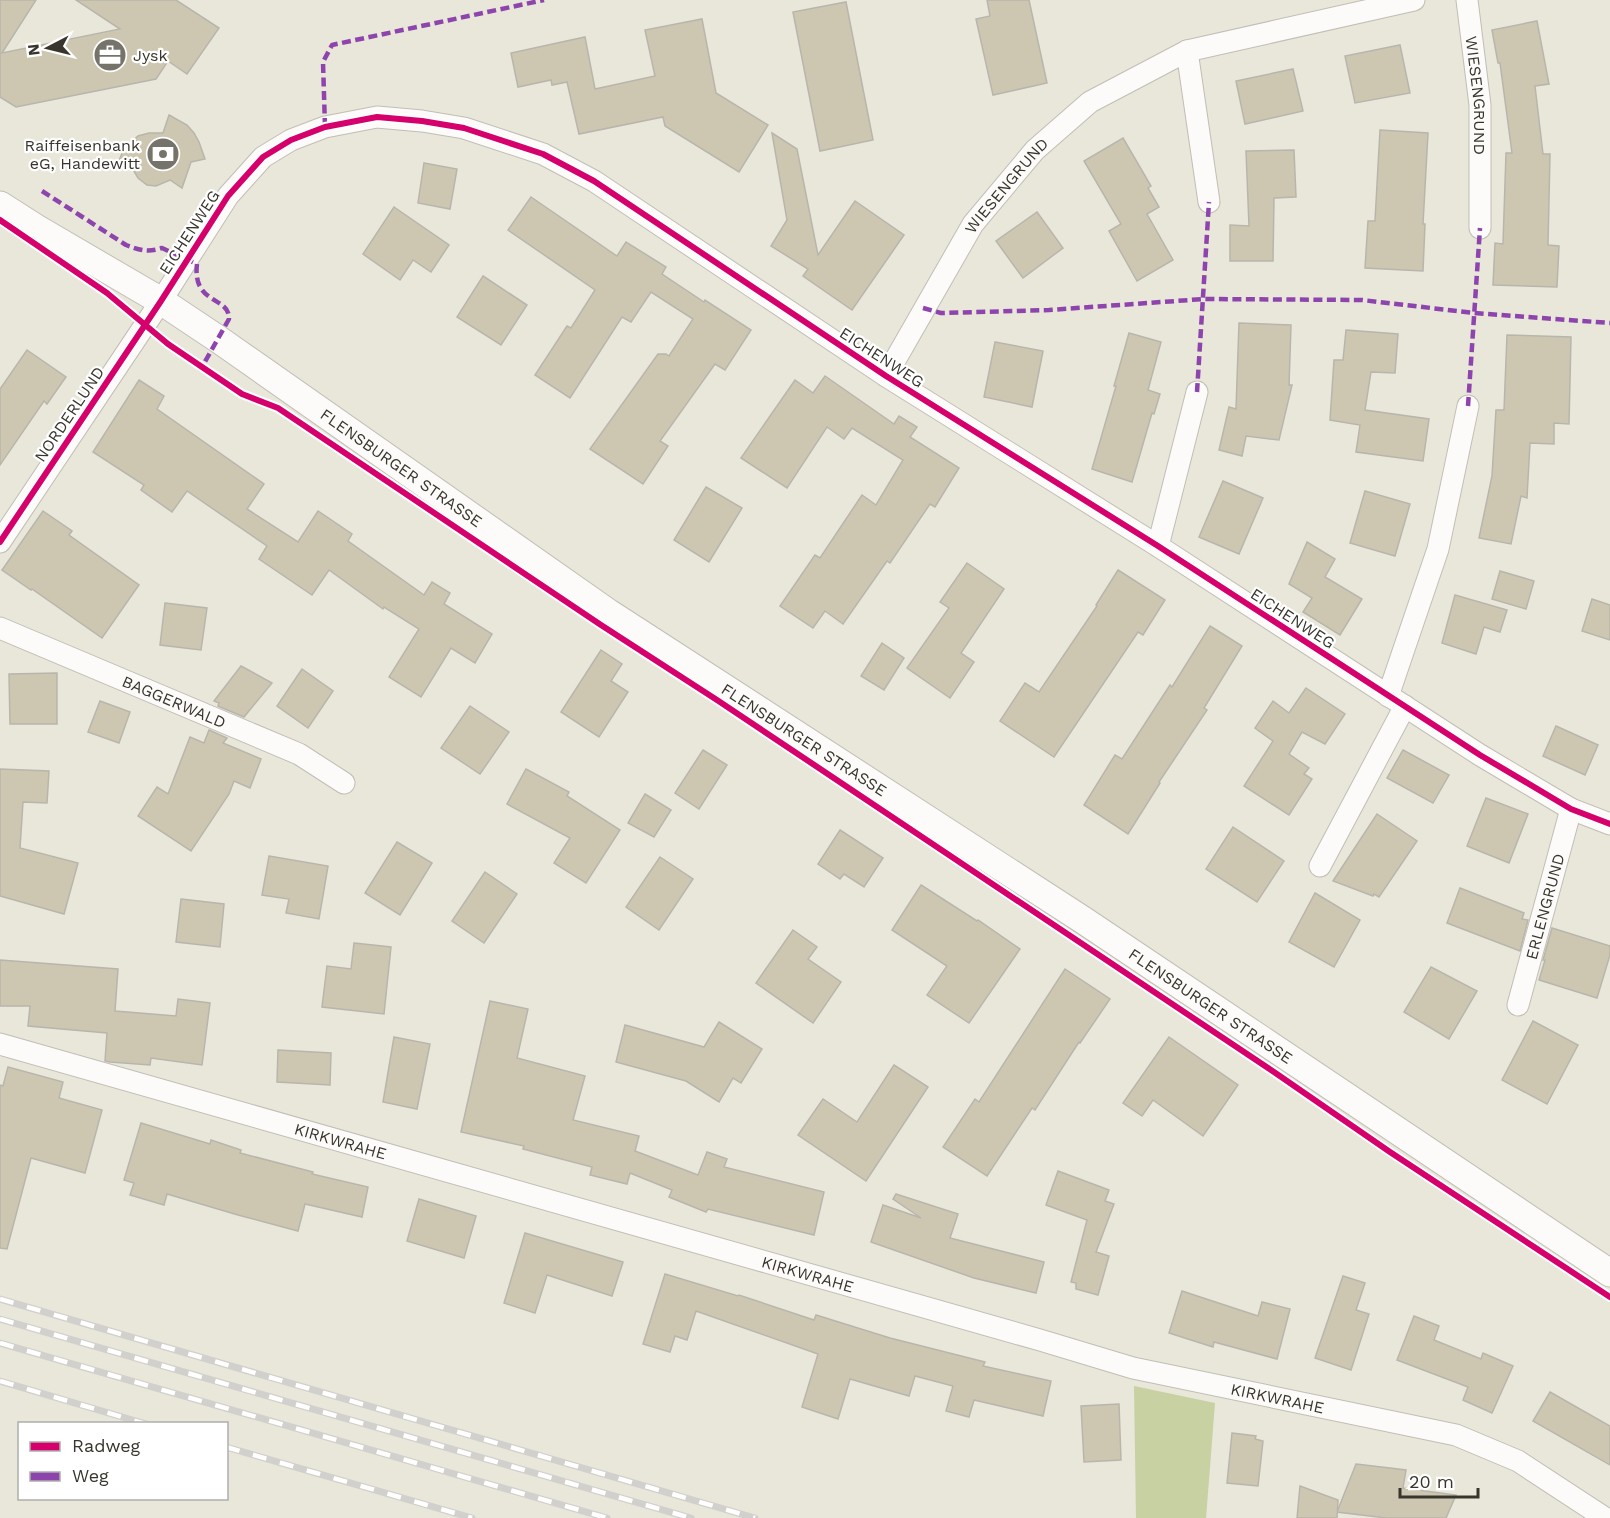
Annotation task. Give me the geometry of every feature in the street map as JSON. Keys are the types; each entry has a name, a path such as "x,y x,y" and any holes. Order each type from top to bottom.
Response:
{"street":[{"name":"WIESENGRUND","path":"886,376 973,224 1035,150 1090,102 1187,51 1414,0"},
{"name":"WIESENGRUND","path":"1467,0 1480,105 1480,228"},
{"path":"1187,51 1209,202"},
{"name":"EICHENWEG","path":"160,301 228,196 263,157 291,140 326,127 377,117 464,128 543,154 594,180 886,376 1158,546 1480,755 1572,809 1610,824"},
{"name":"FLENSBURGER STRASSE","path":"0,205 160,301 218,339 618,619 1093,927 1610,1273"},
{"name":"NORDERLUND","path":"0,542 160,301"},
{"path":"1158,546 1197,392"},
{"path":"1320,866 1396,701 1438,549 1468,406"},
{"name":"BAGGERWALD","path":"0,627 299,754 344,783"},
{"name":"ERLENGRUND","path":"1518,1005 1572,809"},
{"name":"KIRKWRAHE","path":"0,1044 1133,1368 1456,1435 1518,1461 1605,1518"}],"green space":[{"path":"1134,1386 1215,1403 1206,1518 1136,1518"}],"building":[{"name":"Jysk","path":"0,0 36,0 2,53 120,29 76,0 176,0 219,28 187,74 168,61 156,79 16,107 0,97"},
{"path":"987,0 1029,0 1047,83 993,95 976,19 990,16"},
{"path":"846,2 873,140 820,151 793,12"},
{"path":"702,19 716,93 768,125 739,172 665,126 663,117 579,134 567,82 552,85 551,80 518,87 511,53 585,37 595,89 655,76 645,30"},
{"path":"1537,21 1549,84 1535,86 1543,154 1550,154 1548,245 1559,246 1557,287 1493,285 1495,243 1503,244 1506,153 1512,153 1500,63 1498,63 1492,30"},
{"path":"1400,45 1410,93 1355,103 1345,56"},
{"path":"1293,69 1303,111 1245,124 1236,81"},
{"name":"Raiffeisenbank eG, Handewitt","path":"169,115 187,125 194,133 205,159 191,162 182,188 170,180 156,186 147,185 138,178 131,166 117,165 124,149 138,136 163,133"},
{"path":"1380,130 1428,133 1423,271 1365,268 1368,221 1375,221"},
{"path":"772,133 797,149 818,255 855,201 904,235 852,310 803,276 808,269 771,246 787,220"},
{"path":"1123,138 1151,186 1148,188 1159,207 1147,214 1173,260 1137,281 1109,231 1121,224 1084,161"},
{"path":"1294,150 1296,197 1274,198 1273,261 1230,261 1230,225 1249,226 1246,151"},
{"path":"424,163 457,169 450,209 418,203"},
{"path":"531,197 617,256 626,242 666,267 662,274 751,330 725,370 715,364 660,441 668,446 643,484 590,449 658,354 669,356 693,319 651,292 631,322 622,317 570,398 535,375 567,326 571,328 595,290 508,230"},
{"path":"394,207 449,245 431,272 413,260 400,280 363,254"},
{"path":"1037,212 1063,248 1023,278 996,241"},
{"path":"483,276 527,305 501,345 457,317"},
{"path":"1239,323 1291,325 1289,385 1292,385 1279,440 1246,436 1242,456 1219,450 1229,407 1236,409"},
{"path":"1346,330 1398,334 1395,373 1371,372 1365,410 1429,419 1423,461 1356,452 1360,425 1330,420 1334,360 1343,360"},
{"path":"1129,333 1161,342 1148,390 1160,394 1154,414 1152,413 1132,482 1092,469"},
{"path":"1507,335 1571,337 1569,424 1554,423 1554,444 1530,443 1527,498 1521,496 1511,544 1479,538 1492,476 1496,410 1504,410"},
{"path":"995,342 1043,351 1032,407 984,397"},
{"path":"27,350 66,377 47,404 44,401 0,465 0,389"},
{"path":"825,376 894,424 899,416 917,427 910,437 959,468 935,507 930,504 890,563 887,561 843,624 825,611 813,628 780,606 815,555 820,558 862,495 876,505 903,460 852,428 844,439 827,427 787,488 741,458 795,380 813,393"},
{"path":"139,380 164,396 157,409 264,484 247,509 298,542 318,511 352,534 348,541 424,595 432,582 450,593 444,604 492,634 475,663 451,648 421,697 389,677 419,629 384,607 383,609 329,570 312,595 259,559 267,546 187,491 172,512 141,490 144,485 93,452"},
{"path":"1223,481 1263,498 1239,554 1199,537"},
{"path":"706,487 742,508 709,562 674,540"},
{"path":"1365,491 1410,504 1395,556 1350,543"},
{"path":"43,511 72,531 69,535 139,585 102,638 2,570"},
{"path":"1307,542 1335,559 1325,577 1362,599 1340,635 1303,612 1312,598 1289,584"},
{"path":"967,563 1004,589 961,653 974,662 950,698 907,668 949,608 940,602"},
{"path":"1118,570 1165,600 1143,635 1138,632 1054,757 1000,721 1025,683 1039,692 1097,606"},
{"path":"1500,571 1534,581 1526,609 1492,599"},
{"path":"1455,595 1507,610 1500,632 1484,627 1476,654 1442,643"},
{"path":"1592,599 1610,605 1610,640 1582,631"},
{"path":"165,603 207,608 201,650 160,645"},
{"path":"1210,626 1242,646 1204,708 1207,710 1128,834 1084,805 1115,755 1122,759 1170,685 1172,687"},
{"path":"882,643 904,658 884,690 861,676"},
{"path":"601,650 622,664 611,681 628,692 599,737 561,712"},
{"path":"241,666 272,683 244,717 218,706 219,703 214,701"},
{"path":"302,669 333,691 308,728 277,706"},
{"path":"57,673 57,724 10,724 9,674"},
{"path":"1306,688 1345,714 1325,744 1302,732 1289,754 1309,768 1304,774 1312,779 1289,815 1244,786 1273,741 1255,728 1273,701 1289,713"},
{"path":"100,701 130,712 119,743 88,732"},
{"path":"470,706 509,732 480,774 441,748"},
{"path":"1556,726 1598,745 1585,775 1543,756"},
{"path":"209,730 227,738 223,743 261,759 250,788 234,781 229,794 191,851 138,816 157,787 168,794 190,737 204,743"},
{"path":"703,750 727,765 699,809 675,793"},
{"path":"1403,750 1449,775 1433,803 1387,778"},
{"path":"0,769 49,771 47,803 23,802 20,848 78,863 64,914 0,896"},
{"path":"526,769 569,792 567,796 620,830 586,883 554,863 570,838 507,804"},
{"path":"645,794 671,810 654,837 628,823"},
{"path":"1486,798 1528,814 1509,863 1467,846"},
{"path":"1377,814 1417,841 1379,897 1333,881"},
{"path":"1233,827 1284,861 1257,902 1206,869"},
{"path":"840,830 883,858 864,887 844,874 840,879 818,864"},
{"path":"397,842 432,863 400,915 365,893"},
{"path":"269,856 328,866 319,919 286,913 289,899 262,895"},
{"path":"660,857 693,879 659,930 626,907"},
{"path":"485,872 517,894 484,943 452,921"},
{"path":"921,885 1020,949 969,1023 927,995 947,966 892,930"},
{"path":"1460,888 1524,913 1522,919 1528,920 1520,951 1447,923"},
{"path":"1315,893 1360,920 1334,967 1289,942"},
{"path":"181,899 224,904 220,947 176,942"},
{"path":"1552,928 1610,946 1610,955 1597,998 1539,980"},
{"path":"793,930 817,947 808,959 841,982 813,1023 756,983"},
{"path":"354,943 391,947 384,1014 322,1007 327,966 351,969"},
{"path":"0,960 118,969 115,1011 176,1016 178,999 210,1003 202,1065 151,1058 150,1065 105,1061 107,1033 28,1026 30,1006 0,1006"},
{"path":"1431,967 1477,991 1449,1039 1404,1012"},
{"path":"1065,969 1110,999 1035,1110 1032,1108 987,1176 943,1147 975,1099 979,1102"},
{"path":"490,1001 528,1009 517,1058 585,1076 573,1120 639,1136 635,1151 698,1175 707,1152 727,1159 724,1167 824,1192 814,1235 708,1209 706,1212 669,1197 672,1190 630,1173 627,1184 590,1175 592,1167 523,1149 524,1146 461,1132"},
{"path":"1533,1021 1578,1045 1547,1104 1502,1080"},
{"path":"719,1022 762,1049 741,1083 733,1078 719,1102 686,1081 616,1062 625,1025 704,1047"},
{"path":"394,1037 430,1044 417,1109 383,1102"},
{"path":"1169,1037 1238,1085 1203,1136 1153,1100 1142,1116 1123,1103"},
{"path":"278,1050 331,1053 330,1085 277,1082"},
{"path":"894,1065 928,1087 866,1181 798,1135 823,1099 857,1122"},
{"path":"8,1067 63,1082 59,1098 102,1110 85,1173 31,1158 7,1249 0,1248 0,1085 3,1086"},
{"path":"141,1123 210,1144 211,1140 241,1150 240,1153 313,1172 312,1174 368,1187 362,1217 305,1204 298,1231 167,1194 164,1205 130,1195 134,1183 124,1180"},
{"path":"1058,1171 1109,1190 1105,1201 1114,1204 1096,1252 1109,1256 1098,1295 1076,1289 1076,1283 1071,1282 1087,1220 1046,1205"},
{"path":"896,1194 958,1214 950,1238 1044,1262 1036,1293 974,1278 871,1242 883,1205 921,1218 893,1199"},
{"path":"419,1199 476,1216 464,1258 407,1241"},
{"path":"525,1233 623,1262 612,1296 547,1275 535,1313 504,1303"},
{"path":"665,1274 814,1320 816,1315 890,1338 985,1362 983,1366 1051,1381 1043,1416 974,1400 969,1417 946,1411 953,1386 915,1376 909,1396 850,1379 838,1419 802,1407 818,1354 696,1311 687,1340 675,1336 670,1352 643,1344"},
{"path":"1343,1276 1365,1283 1356,1310 1369,1314 1351,1370 1315,1358"},
{"path":"1182,1291 1258,1316 1262,1302 1290,1309 1277,1359 1214,1342 1213,1347 1169,1333"},
{"path":"1414,1316 1439,1326 1434,1340 1481,1359 1483,1353 1513,1366 1492,1413 1463,1400 1468,1387 1397,1360"},
{"path":"1550,1392 1610,1426 1610,1465 1533,1421"},
{"path":"1119,1404 1121,1460 1084,1462 1081,1406"},
{"path":"1232,1433 1256,1436 1255,1439 1263,1441 1258,1486 1227,1483"},
{"path":"1356,1464 1406,1470 1403,1488 1456,1495 1446,1518 1386,1518 1337,1512"},
{"path":"1300,1486 1338,1500 1337,1518 1297,1518"}],"railway":[{"path":"0,1299 755,1518"},
{"path":"0,1319 691,1518"},
{"path":"0,1343 607,1518"},
{"path":"0,1381 139,1422"},
{"path":"228,1448 472,1518"}],"marked path":[{"path":"325,127 323,62 332,45 544,0"},
{"path":"42,191 126,245 144,250 162,248 197,264 200,287 224,306 229,319 202,367"},
{"path":"1197,392 1209,202"},
{"path":"1468,406 1480,228"},
{"path":"923,308 941,313 1049,310 1204,299 1362,300 1474,313 1610,323"}],"cycle path":[{"path":"0,542 161,301 228,196 263,157 291,140 325,127 377,117 464,128 543,154 594,181 886,376 1158,546 1480,755 1571,809 1610,824"},
{"path":"0,220 107,293 168,344 242,394 278,408 1610,1297"}],"place":[{"name":"Jysk","path":"110,55"},
{"name":"Raiffeisenbank eG, Handewitt","path":"163,154"}]}
